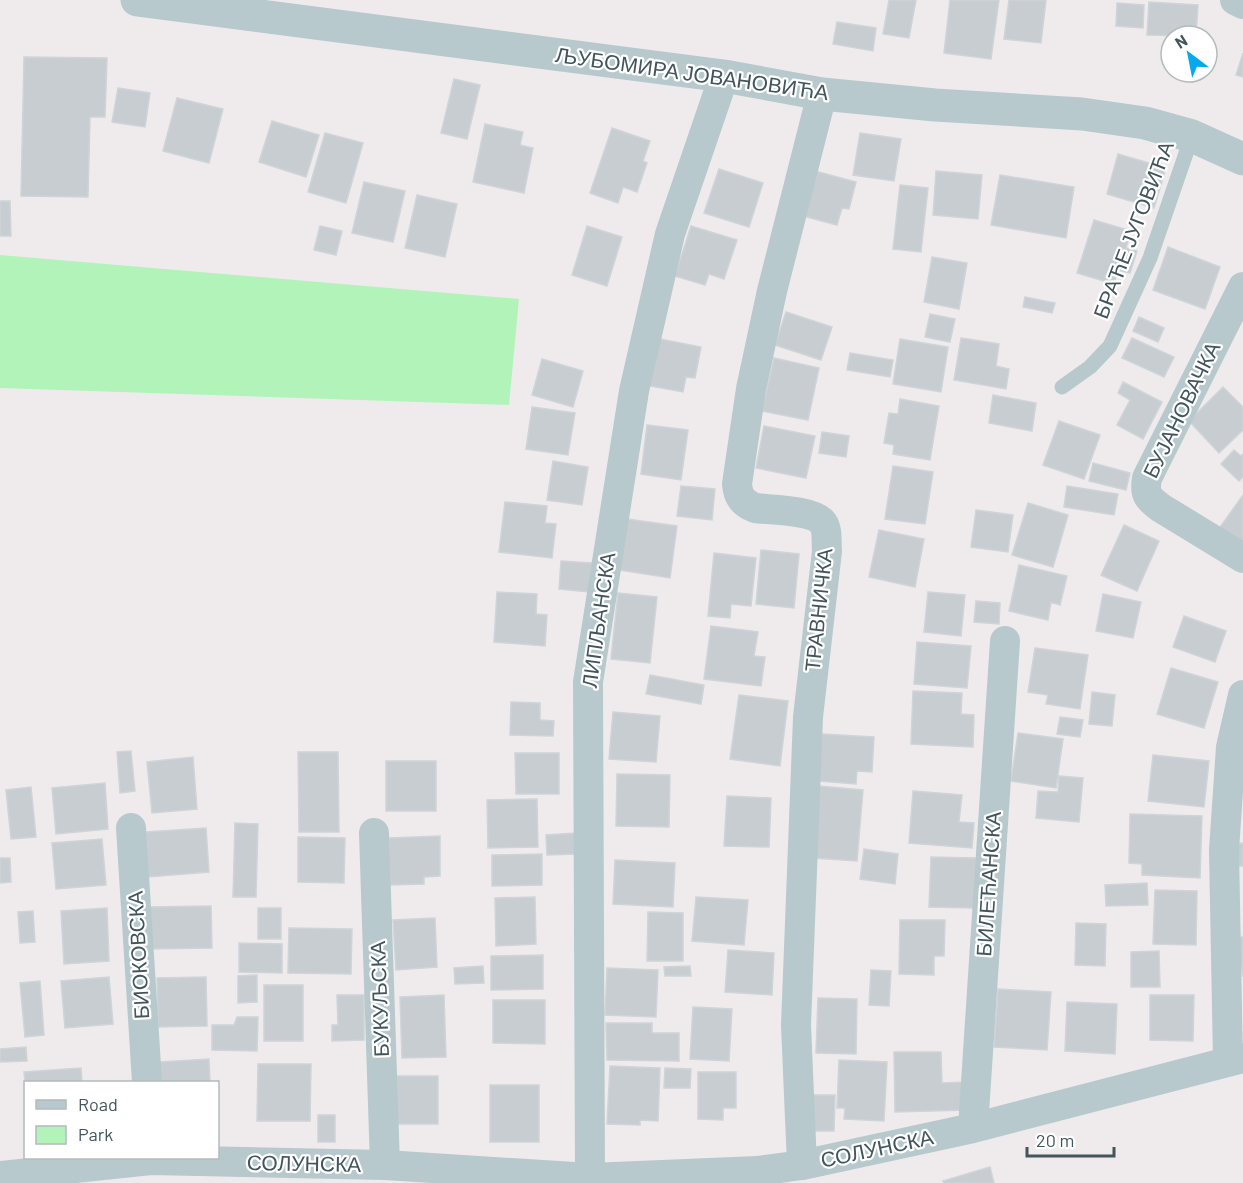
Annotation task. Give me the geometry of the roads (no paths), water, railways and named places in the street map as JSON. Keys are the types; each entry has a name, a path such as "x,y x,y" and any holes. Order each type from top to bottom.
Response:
{"street":[{"name":"ЉУБОМИРА ЈОВАНОВИЋА","path":"137,0 724,76 822,94 935,105 1082,114 1145,123 1192,136 1243,159"},
{"path":"1235,0 1243,4"},
{"name":"ЛИПЉАНСКА","path":"590,1178 588,682 634,391 670,234 724,76"},
{"name":"ТРАВНИЧКА","path":"802,1165 796,1025 808,717 826,551 826,529 815,516 755,508 746,504 736,484 751,389 772,291 822,94"},
{"name":"БУЈАНОВАЧКА","path":"1243,287 1147,478 1145,488 1149,498 1161,508 1243,558"},
{"name":"БИЛЕЋАНСКА","path":"973,1128 1005,641"},
{"path":"1235,1059 1224,850 1232,747 1243,695"},
{"name":"БИОКОВСКА","path":"131,828 147,1081"},
{"name":"БУКУЉСКА","path":"374,833 385,1165"},
{"name":"СОЛУНСКА","path":"0,1176 151,1159 204,1172 385,1165 590,1178 756,1171 802,1165 973,1128 1235,1059"}],"lane":[{"name":"БРАЋЕ ЈУГОВИЋА","path":"1062,387 1090,368 1110,346 1150,258 1192,136"}]}
